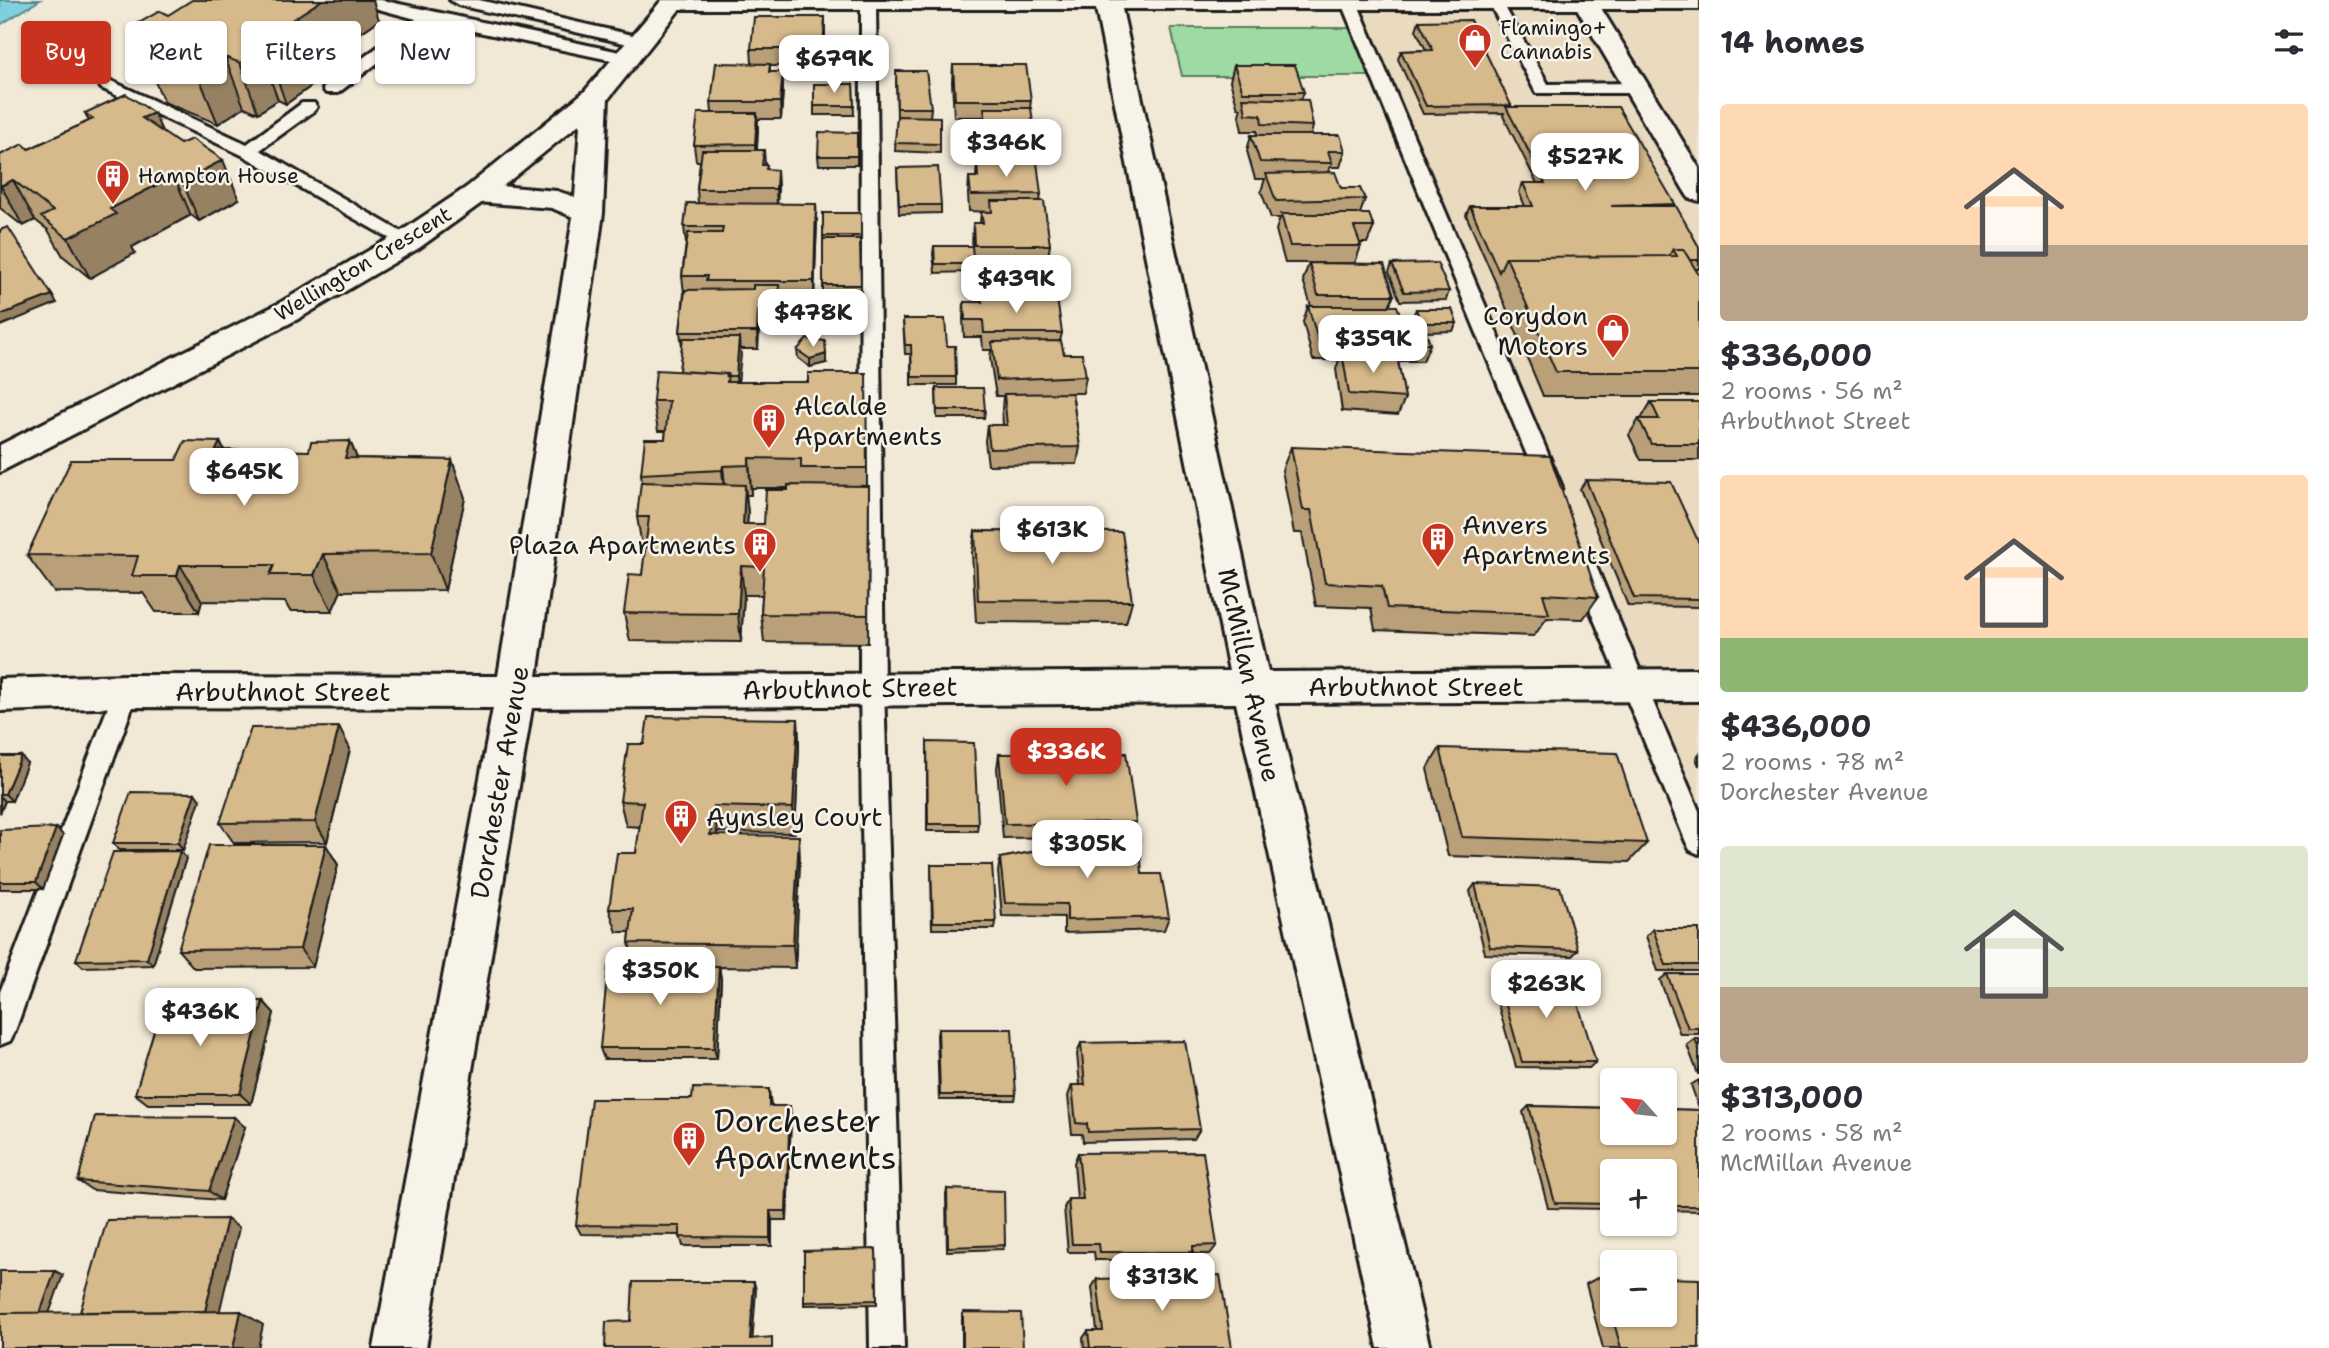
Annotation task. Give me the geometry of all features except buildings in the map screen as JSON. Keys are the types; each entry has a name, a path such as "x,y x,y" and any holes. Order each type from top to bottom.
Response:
{"street":[{"name":"Wellington Crescent","path":"0,460 275,319 408,241 477,193 595,97 674,1"},
{"path":"674,1 1498,4 1699,2"},
{"name":"McMillan Avenue","path":"1107,2 1253,688 1404,1348"},
{"path":"1585,2 1699,192"},
{"name":"Dorchester Avenue","path":"400,1348 515,692 588,214 595,97"},
{"path":"477,193 557,200 588,214"},
{"name":"Arbuthnot Street","path":"0,695 126,691 515,692 1199,685 1253,688 1699,685"}],"lane":[{"path":"362,0 428,17 635,51"},
{"path":"458,0 635,51"},
{"path":"868,2 872,687 887,1348"},
{"path":"1349,2 1558,503"},
{"path":"1498,4 1542,89 1638,88"},
{"path":"332,89 428,17"},
{"path":"107,84 248,151 408,241"},
{"path":"248,151 308,107"},
{"path":"1579,552 1699,842"},
{"path":"0,1031 126,691"}],"shaded area":[{"path":"1348,0 1699,3 1699,842"}],"green space":[{"path":"1171,28 1354,28 1375,76 1182,76"}],"water":[{"path":"0,0 40,0 0,25"}],"place":[{"name":"Flamingo+ Cannabis","path":"1475,70"},
{"name":"Hampton House","path":"113,206"},
{"name":"Corydon Motors","path":"1613,360"},
{"name":"Alcalde Apartments","path":"769,450"},
{"name":"Anvers Apartments","path":"1438,569"},
{"name":"Plaza Apartments","path":"760,574"},
{"name":"Aynsley Court","path":"681,846"},
{"name":"Dorchester Apartments","path":"689,1168"}]}
